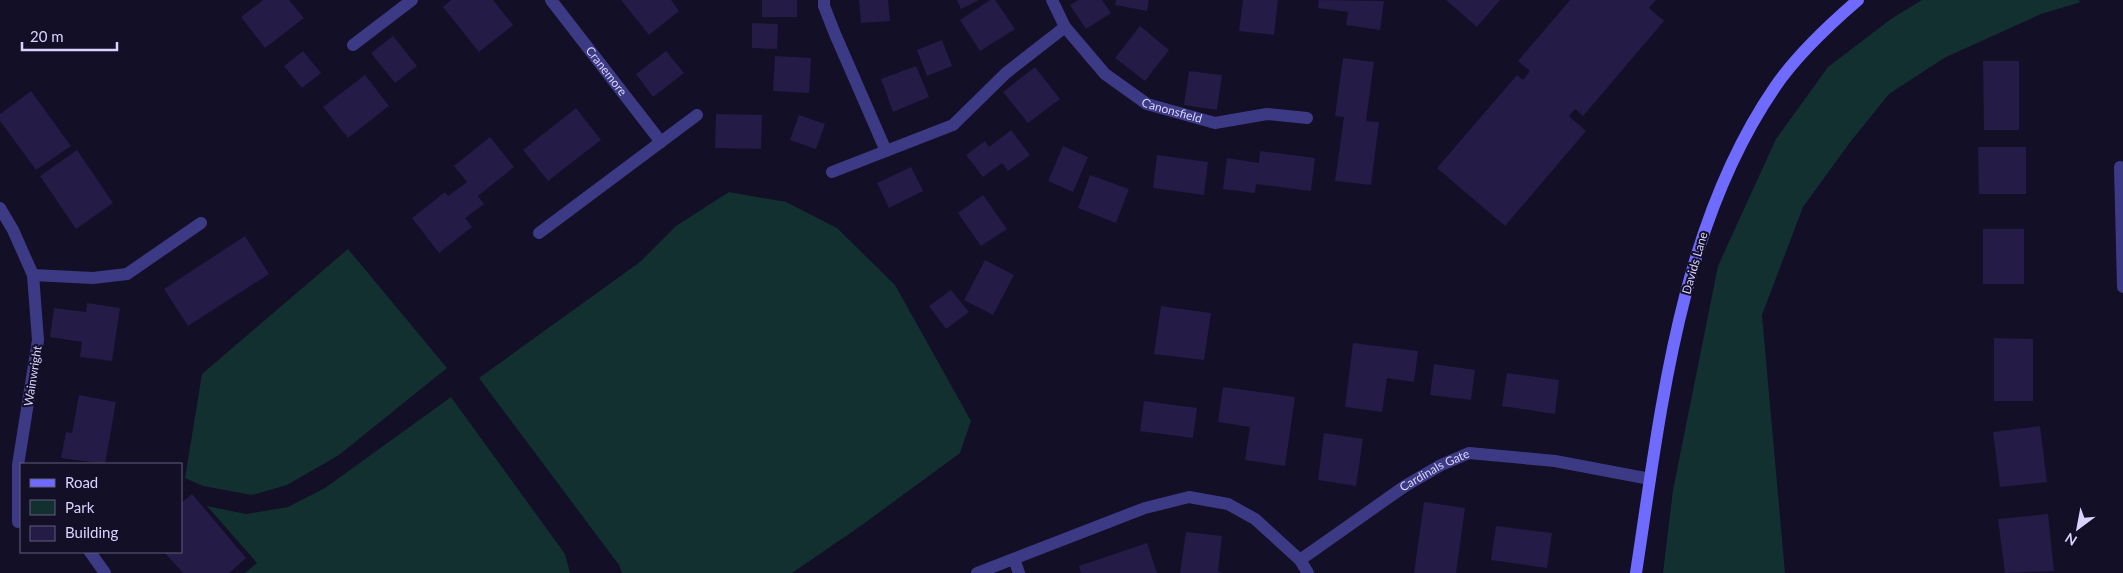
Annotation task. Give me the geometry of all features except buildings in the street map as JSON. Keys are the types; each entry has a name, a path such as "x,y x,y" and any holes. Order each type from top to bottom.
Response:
{"street":[{"path":"353,45 412,0"},
{"name":"Cranemore","path":"552,0 661,142"},
{"path":"824,0 824,6 835,34 886,151"},
{"name":"Canonsfield","path":"1052,0 1065,27 1105,74 1146,104 1215,123 1267,114 1308,118"},
{"name":"Davids Lane","path":"1636,573 1650,479 1678,323 1712,206 1738,151 1775,87 1826,27 1858,0"},
{"path":"832,172 953,125 1006,73 1065,27"},
{"path":"539,233 697,115"},
{"path":"2120,167 2123,287"},
{"name":"Wainwright","path":"0,208 13,230 33,275 38,340 18,465 20,497 18,522"},
{"path":"33,275 93,278 127,274 201,223"},
{"name":"Cardinals Gate","path":"1300,560 1405,486 1441,465 1469,452 1555,461 1650,479"},
{"path":"977,573 1145,508 1189,498 1228,504 1255,519 1300,560 1308,573"},
{"path":"91,553 105,573"},
{"path":"1014,559 1019,573"}],"green space":[{"path":"1922,0 2078,0 2081,2 2041,14 1944,58 1889,94 1851,141 1803,207 1762,315 1785,573 1663,573 1673,490 1718,266 1776,139 1828,67 1891,19"},
{"path":"729,192 786,202 837,228 895,285 971,421 960,453 862,525 792,573 622,573 619,565 479,378 640,262 676,226"},
{"path":"348,249 447,368 339,455 287,485 252,495 203,486 185,478 202,374"},
{"path":"451,397 565,554 570,573 245,573 257,563 207,506 246,514 288,507 325,488"}]}
